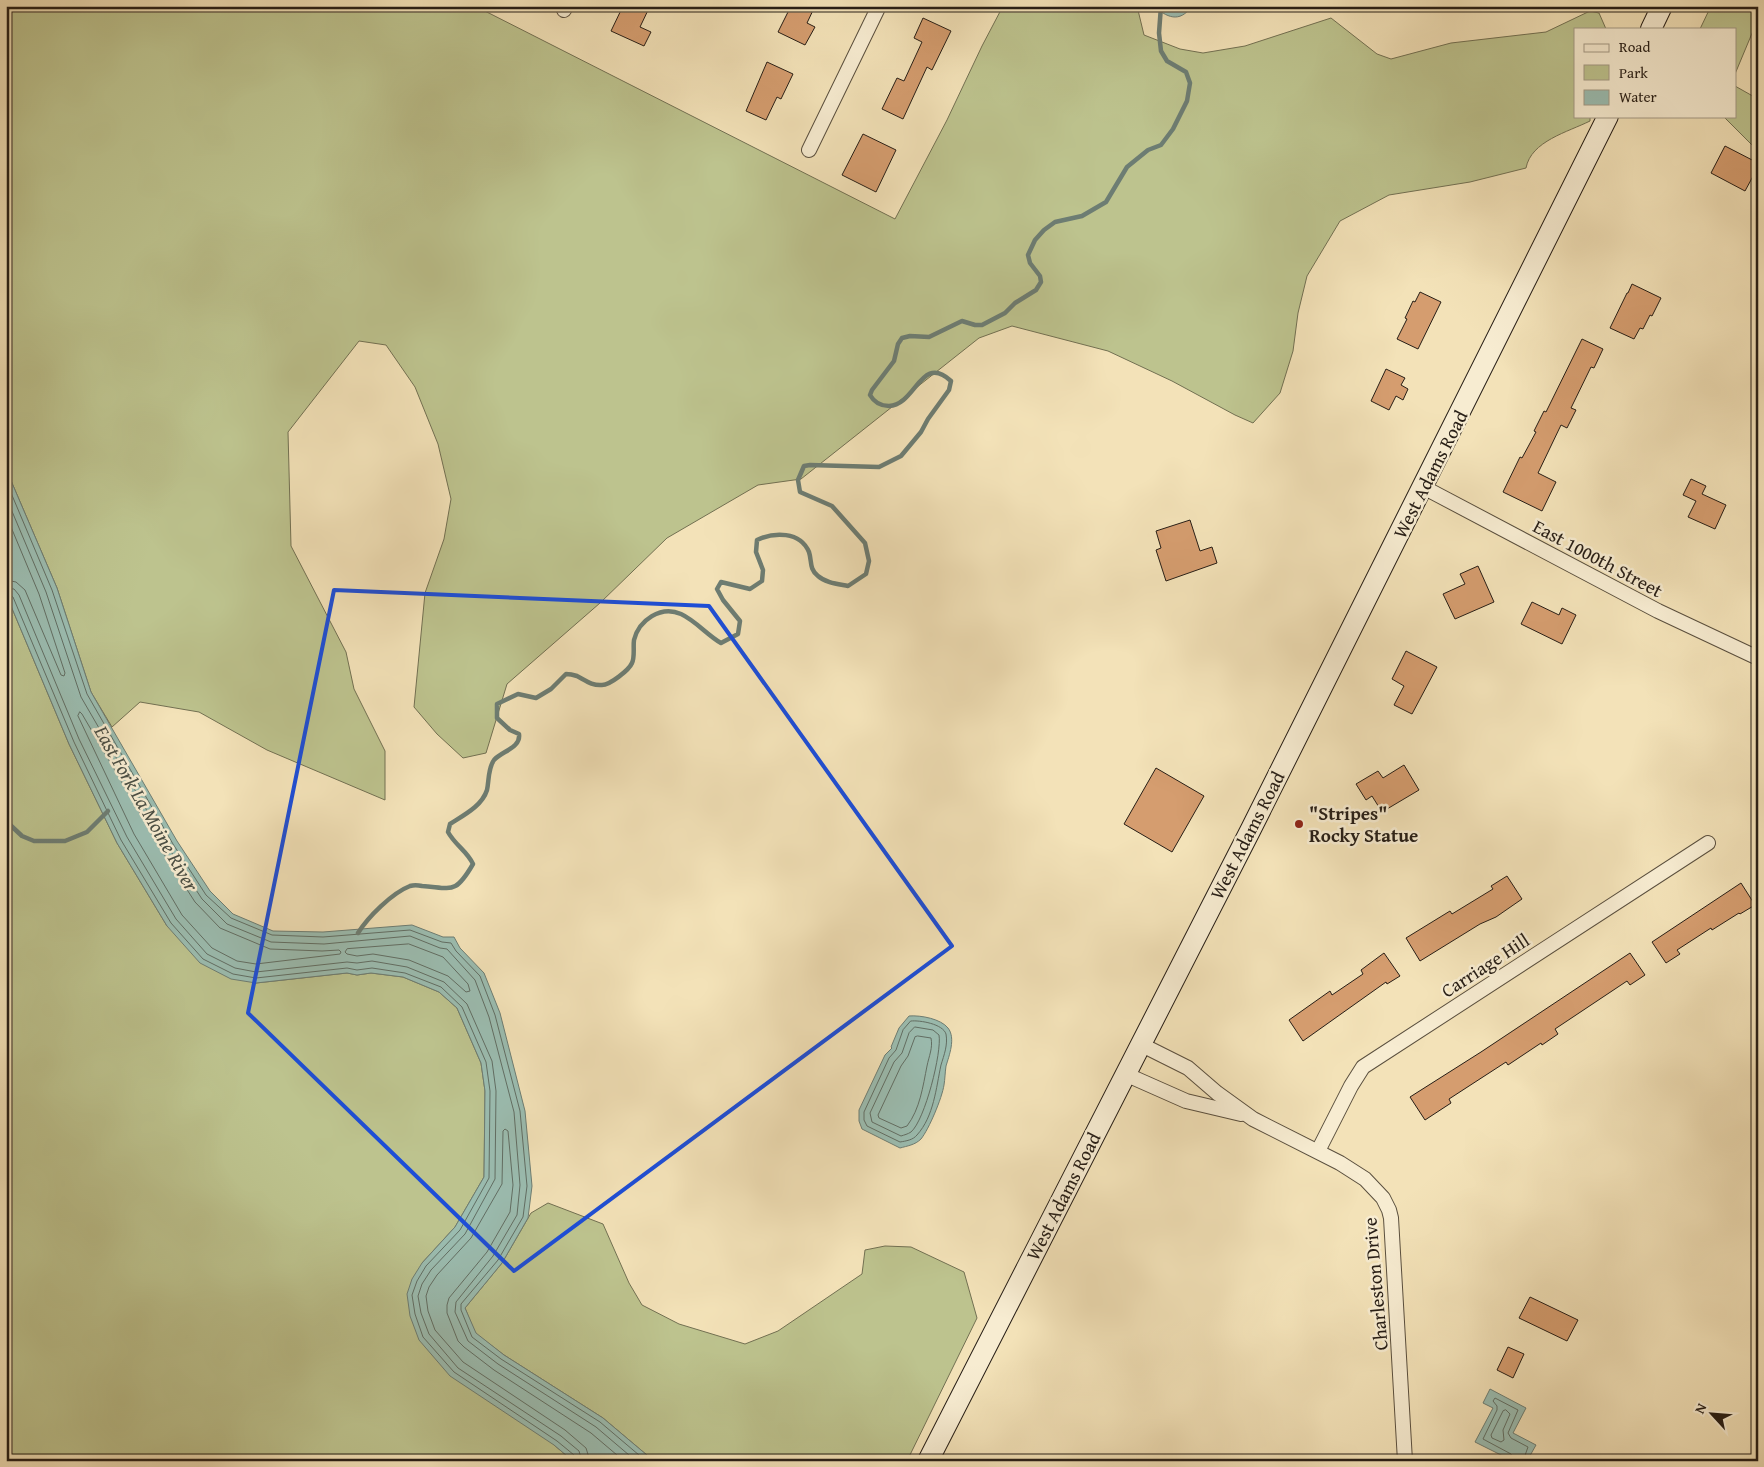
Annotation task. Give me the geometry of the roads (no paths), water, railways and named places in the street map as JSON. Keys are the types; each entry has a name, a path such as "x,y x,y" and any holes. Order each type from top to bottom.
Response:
{"street":[{"path":"809,150 879,6"},
{"path":"1651,28 1662,6"},
{"name":"West Adams Road","path":"928,1461 1251,829 1607,118"},
{"name":"East 1000th Street","path":"1423,487 1658,611 1758,658"},
{"name":"Carriage Hill","path":"1318,1152 1351,1086 1363,1067 1708,842"},
{"name":"Charleston Drive","path":"1140,1044 1188,1068 1216,1093 1253,1118 1365,1179 1383,1198 1389,1210 1395,1275 1405,1461"},
{"name":"Charleston Drive","path":"1125,1074 1186,1101 1253,1118"}],"water":[{"path":"1153,6 1192,6 1182,15 1173,17 1168,16"},
{"name":"East Fork La Moine River","path":"6,469 57,588 91,692 177,841 210,891 233,914 273,931 323,932 412,925 443,937 454,937 460,948 484,973 500,1013 525,1111 532,1186 528,1218 502,1263 465,1308 476,1333 504,1355 603,1418 654,1461 573,1461 554,1445 450,1376 419,1340 410,1316 407,1294 412,1279 422,1263 455,1227 484,1177 485,1091 481,1063 457,1008 439,992 403,977 371,973 357,975 347,973 256,983 231,979 200,963 167,926 117,843 69,744 6,594"},
{"path":"909,1016 925,1017 941,1022 948,1028 952,1042 946,1066 943,1091 931,1121 919,1141 900,1148 862,1129 859,1121 859,1110 885,1055 892,1048 899,1028"},
{"path":"1490,1389 1526,1408 1513,1433 1536,1445 1527,1461 1513,1461 1475,1442 1493,1408 1483,1403"}],"waterway":[{"path":"358,933 381,906 403,889 414,885 440,888 452,887 462,881 467,874 473,864 468,855 448,832 450,824 472,810 481,801 487,790 492,763 497,757 514,746 519,739 519,734 510,730 497,718 497,704 518,694 536,698 551,689 566,674 577,676 595,685 610,683 619,677 632,663 634,640 641,626 652,616 659,613 666,611 681,614 692,620 721,643 738,634 740,621 723,600 717,589 721,582 750,589 762,581 763,570 756,552 757,540 764,537 786,535 799,540 809,552 813,571 828,582 848,586 866,574 869,561 865,543 832,506 800,492 798,480 804,466 879,467 901,456 921,432 949,390 951,381 941,374 932,373 925,376 906,398 898,403 886,406 875,402 870,395 872,390 894,361 898,344 902,338 910,336 929,337 962,321 982,325 1005,313 1015,303 1036,290 1041,282 1040,276 1030,263 1028,255 1035,240 1055,222 1082,216 1106,202 1127,167 1148,150 1161,145 1173,129 1187,101 1190,83 1186,72 1167,61 1161,51 1159,33 1161,6"},
{"path":"6,821 22,836 34,841 65,841 87,832 108,811"}],"place":[{"name":"\"Stripes\" Rocky Statue","path":"1299,824"}]}
